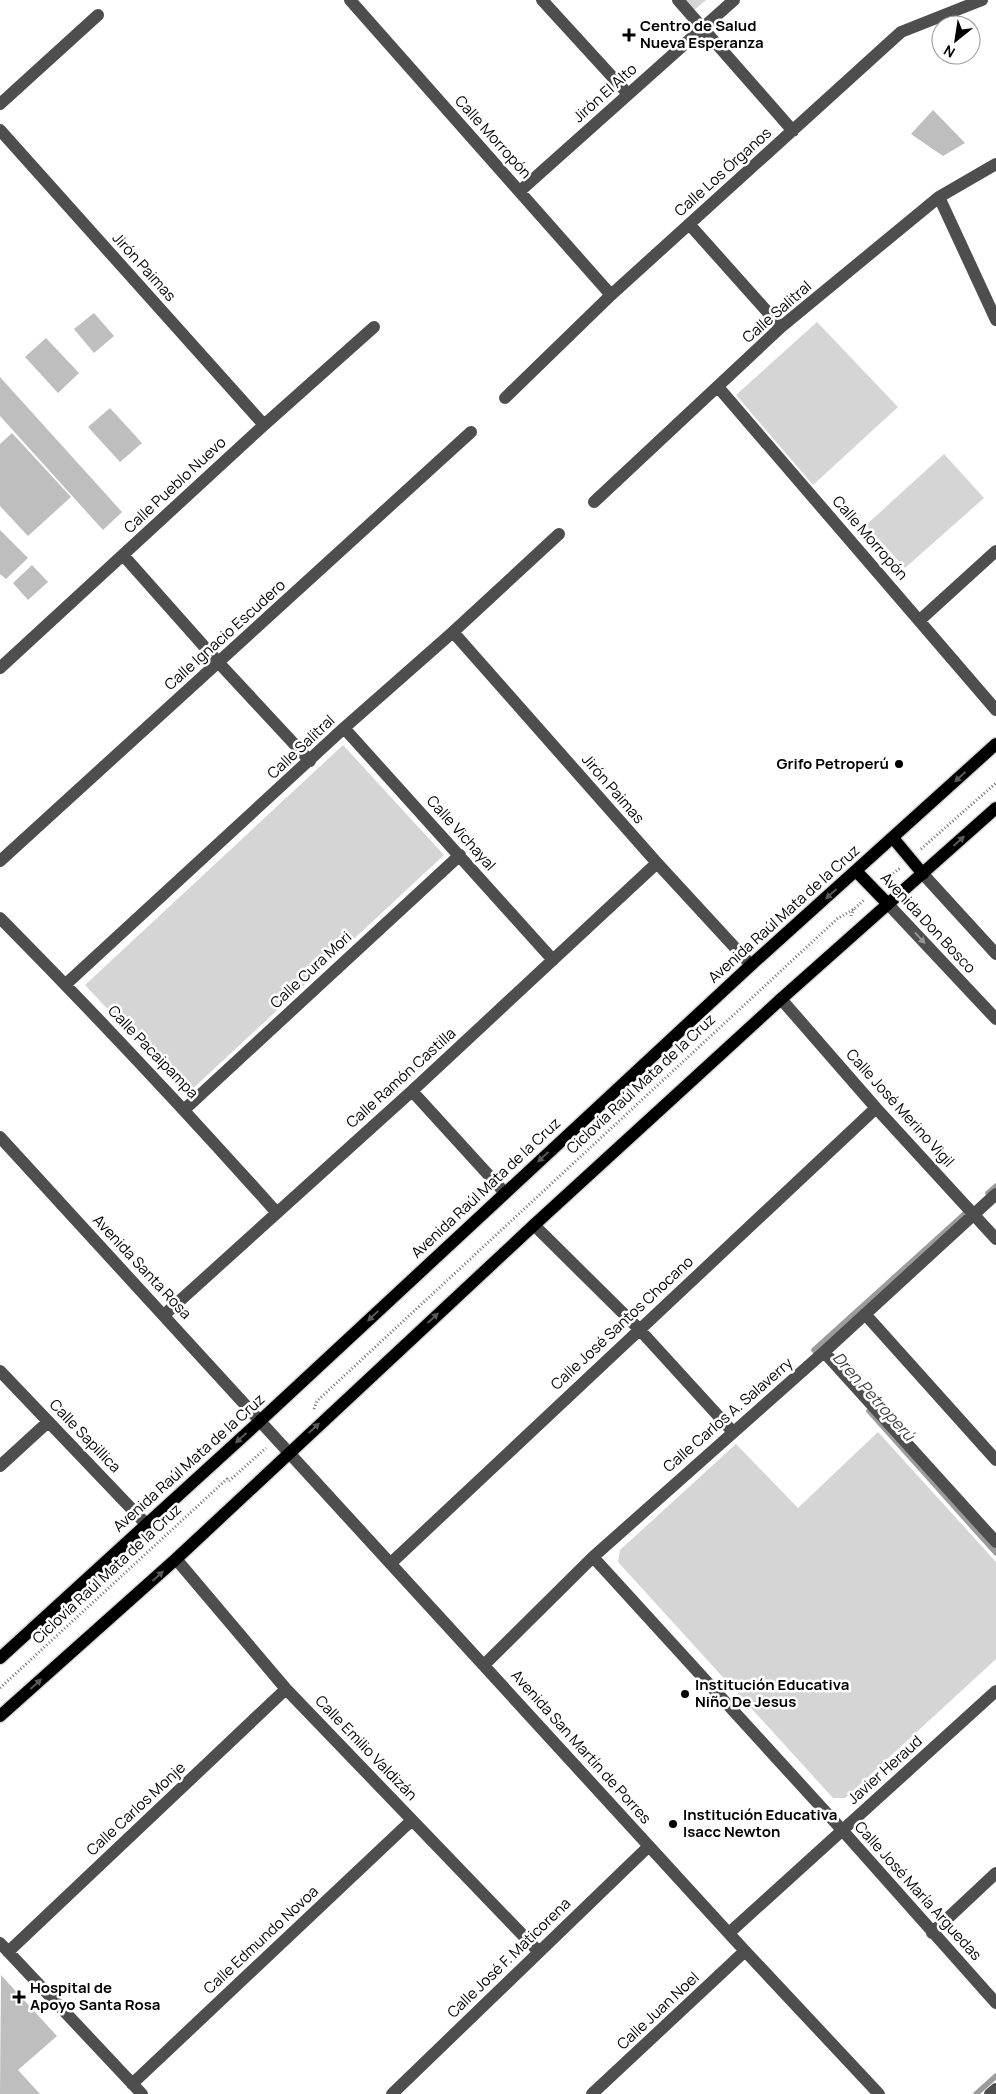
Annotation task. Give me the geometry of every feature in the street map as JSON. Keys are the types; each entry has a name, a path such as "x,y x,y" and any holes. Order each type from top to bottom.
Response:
{"main road":[{"name":"Avenida Raúl Mata de la Cruz","path":"0,1658 261,1420 751,965 996,744"},
{"path":"0,1716 176,1559 289,1452 781,998 996,808"},
{"name":"Avenida Don Bosco","path":"893,838 923,874"},
{"name":"Avenida Don Bosco","path":"856,871 887,903"}],"street":[{"name":"Calle Morropón","path":"350,0 611,295"},
{"path":"542,0 628,94"},
{"path":"678,0 793,131"},
{"name":"Jirón El Alto","path":"520,191 734,0"},
{"name":"Calle Los Órganos","path":"505,398 611,295 901,32 982,0"},
{"path":"0,104 98,15"},
{"name":"Jirón Paimas","path":"0,130 264,425"},
{"name":"Calle Salitral","path":"594,502 782,327 939,198 996,164"},
{"path":"939,198 996,320"},
{"path":"689,224 782,327"},
{"name":"Calle Pueblo Nuevo","path":"0,668 264,425 374,328"},
{"name":"Calle Morropón","path":"718,388 996,710"},
{"name":"Calle Ignacio Escudero","path":"0,860 471,432"},
{"name":"Calle Salitral","path":"66,984 344,728 453,632 559,534"},
{"path":"920,620 996,551"},
{"path":"123,555 218,662 310,761"},
{"name":"Jirón Paimas","path":"453,632 657,864 751,965"},
{"name":"Calle Vichayal","path":"344,728 553,960"},
{"name":"Calle Cura Mori","path":"184,1109 460,855"},
{"name":"Calle Ramón Castilla","path":"164,1315 412,1091 657,864"},
{"name":"Avenida Don Bosco","path":"923,874 996,954"},
{"name":"Avenida Don Bosco","path":"887,903 996,1019"},
{"name":"Calle Pacaipampa","path":"0,918 66,984 184,1109 277,1213"},
{"name":"Calle José Merino Vigil","path":"781,998 876,1108 996,1239"},
{"path":"412,1091 505,1192"},
{"name":"Calle José Santos Chocano","path":"391,1563 876,1108"},
{"name":"Avenida Santa Rosa","path":"0,1137 261,1420"},
{"name":"Calle Carlos A. Salaverry","path":"484,1665 593,1557 824,1352 996,1194"},
{"path":"534,1225 639,1329 733,1432"},
{"path":"865,1314 996,1460"},
{"path":"824,1352 996,1542"},
{"name":"Calle Sapillica","path":"0,1371 146,1524"},
{"name":"Avenida San Martín de Porres","path":"261,1420 649,1846 879,2094"},
{"path":"0,1466 48,1422"},
{"name":"Calle José María Arguedas","path":"593,1557 843,1831 996,2003"},
{"name":"Calle Emilio Valdizán","path":"176,1559 286,1688 539,1952"},
{"name":"Calle Carlos Monje","path":"4,1948 286,1688"},
{"name":"Javier Heraud","path":"729,1933 996,1691"},
{"name":"Calle Edmundo Novoa","path":"132,2084 412,1820"},
{"name":"Calle José F. Maticorena","path":"392,2094 649,1846"},
{"path":"932,1933 996,1874"},
{"path":"4,1948 142,2094"},
{"name":"Calle Juan Noel","path":"592,2094 746,1951"},
{"path":"990,2094 996,2089"}],"path":[{"name":"Ciclovía Raúl Mata de la Cruz","path":"313,1412 317,1401 555,1178 837,919 854,910 996,783"},
{"name":"Ciclovía Raúl Mata de la Cruz","path":"0,1688 226,1479 231,1483"}],"shaded area":[{"path":"685,0 706,0 693,11"},
{"path":"817,322 898,407 813,485 736,395"},
{"path":"944,454 984,498 905,568 866,525"},
{"path":"343,745 444,855 187,1094 85,985"},
{"path":"878,1432 996,1562 996,1659 845,1798 833,1798 618,1562 620,1550 736,1444 798,1508"}],"building":[{"path":"933,110 965,143 943,156 911,134"},
{"path":"94,313 114,336 94,353 74,329"},
{"path":"46,338 79,373 58,393 25,357"},
{"path":"0,377 122,512 103,530 0,416"},
{"path":"110,408 142,443 120,462 88,427"},
{"path":"12,433 71,497 28,536 0,506 0,444"},
{"path":"0,530 28,558 6,579 0,574"},
{"path":"32,565 48,582 28,600 13,583"},
{"path":"1,1975 57,2036 18,2070 40,2094 0,2094"}],"waterway":[{"name":"Dren Petroperú","path":"988,1193 996,1186"},
{"name":"Dren Petroperú","path":"820,1356 814,1350 970,1209"},
{"name":"Dren Petroperú","path":"869,1411 996,1553"},
{"name":"Dren Petroperú","path":"976,2094 996,2076"}],"place":[{"name":"Centro de Salud Nueva Esperanza","path":"629,35"},
{"name":"Grifo Petroperú","path":"899,764"},
{"name":"Institución Educativa Niño De Jesus","path":"685,1694"},
{"name":"Institución Educativa Isacc Newton","path":"673,1824"},
{"name":"Hospital de Apoyo Santa Rosa","path":"19,1997"}]}
